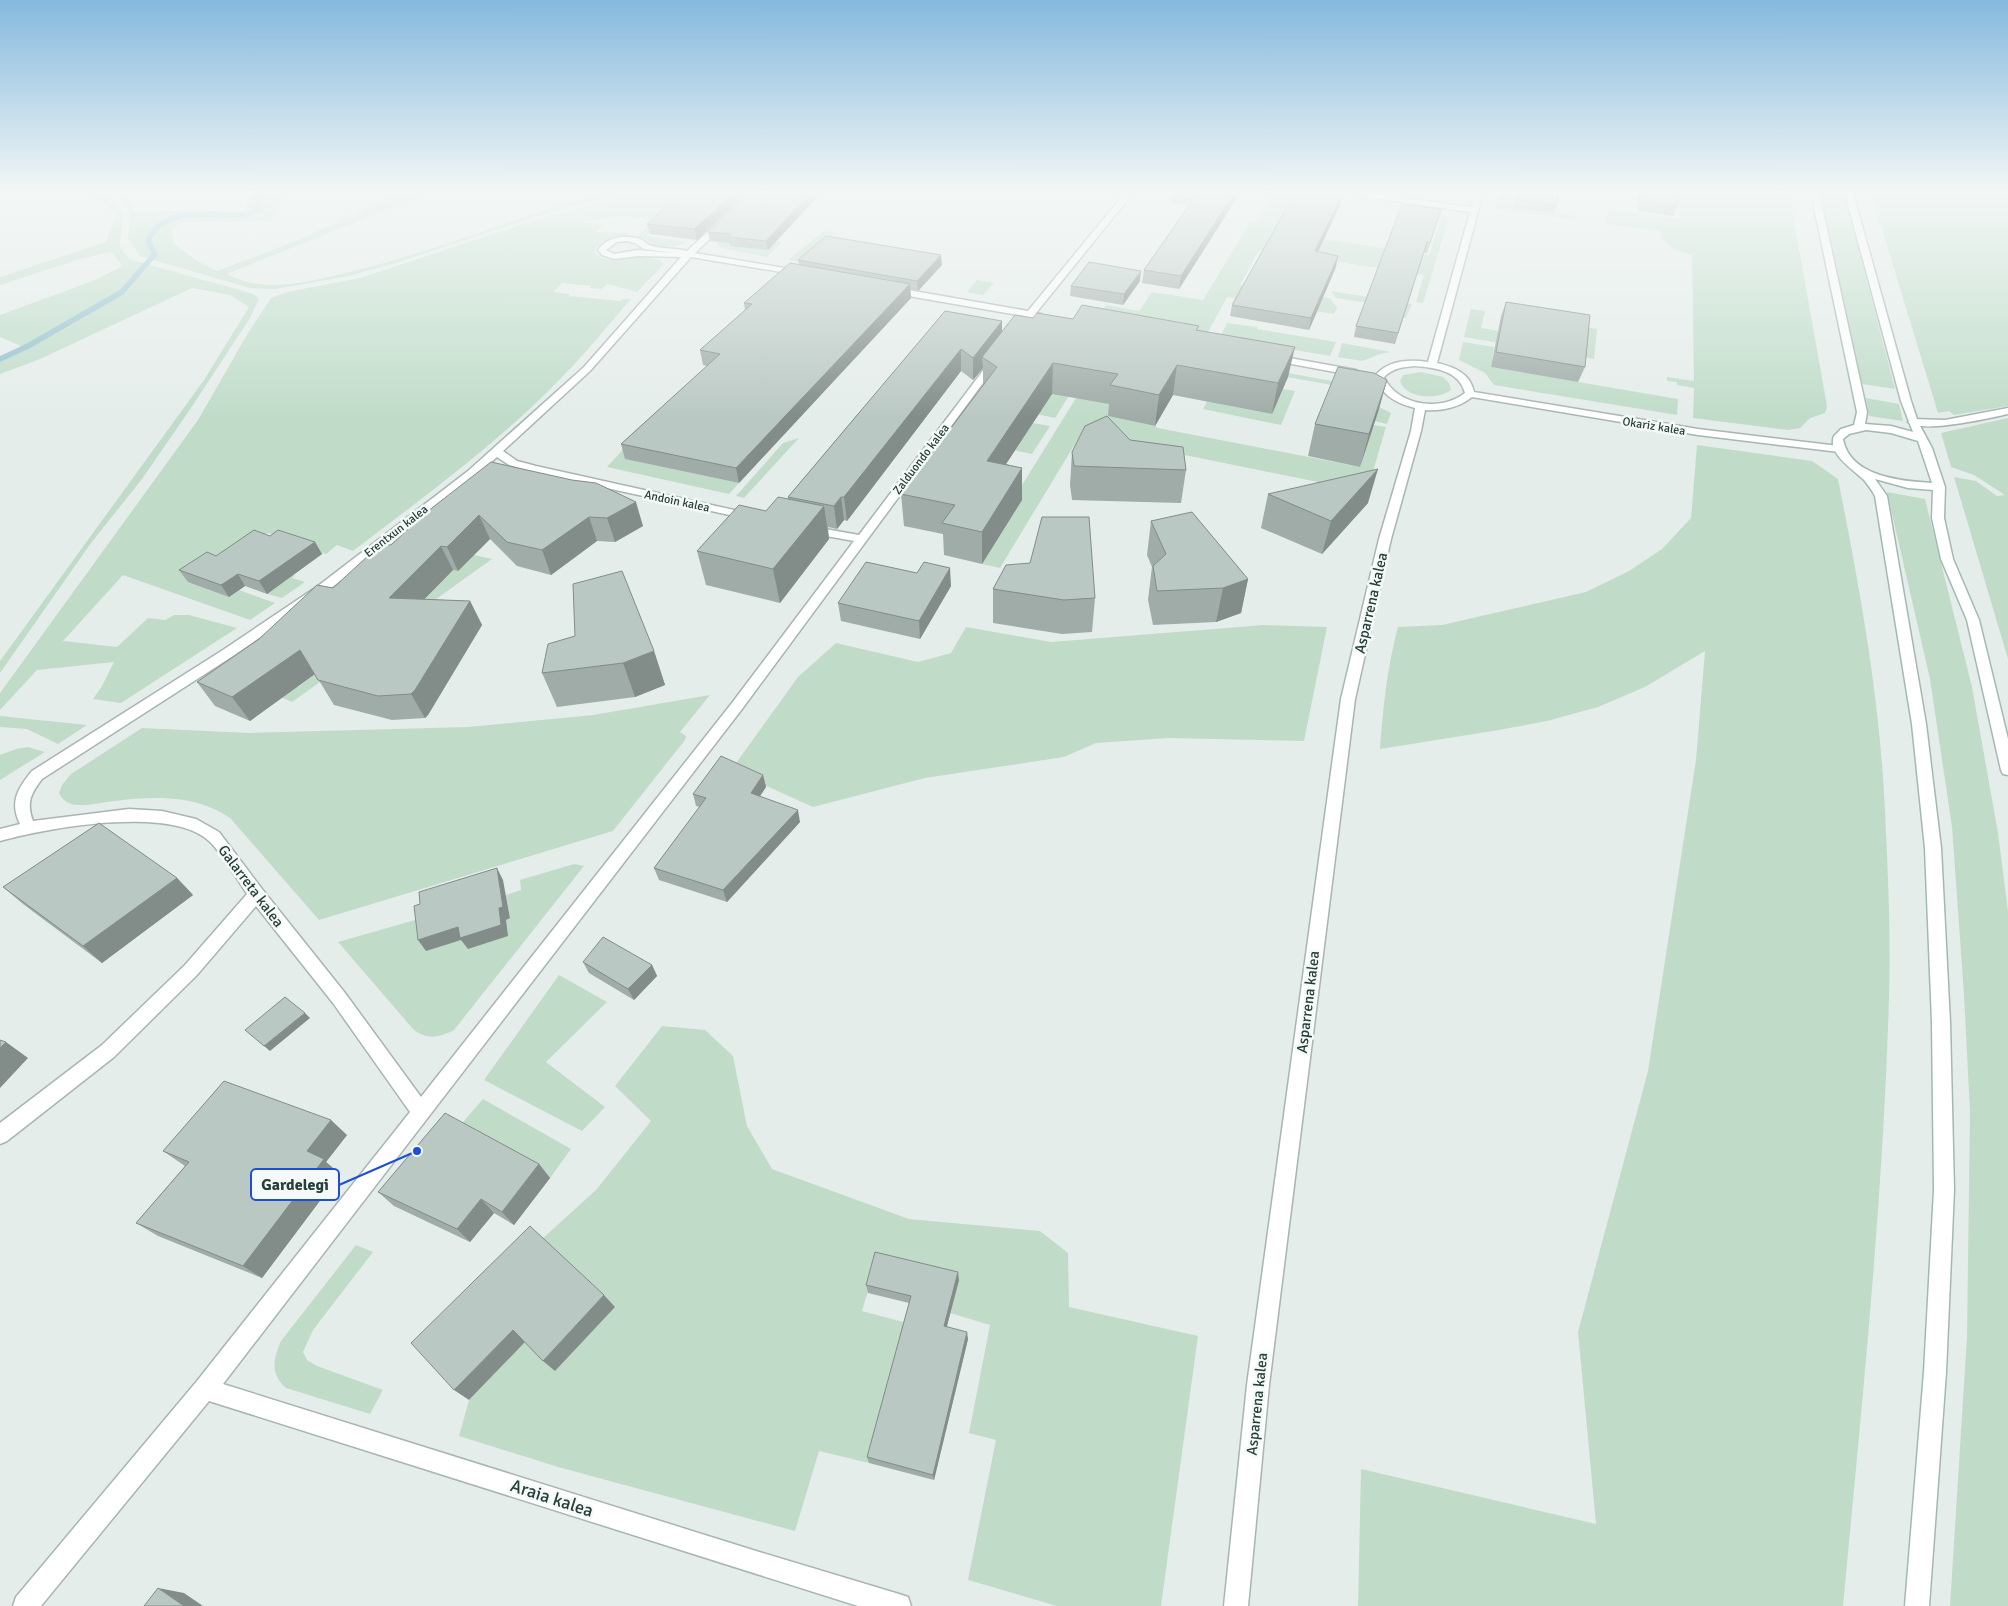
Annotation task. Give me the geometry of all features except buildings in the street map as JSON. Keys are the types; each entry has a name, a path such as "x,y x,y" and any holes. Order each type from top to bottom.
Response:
{"street":[{"name":"Erentxun kalea","path":"29,827 21,813 20,801 24,789 37,775 228,653 322,589 496,452 587,369 676,268"},
{"path":"767,268 812,276"},
{"path":"1012,338 1069,268"},
{"path":"1432,364 1458,268"},
{"path":"1831,268 1862,412 1859,427"},
{"path":"1870,268 1913,422 1923,439 1939,487 1938,518 1947,559 1973,620 2008,770"},
{"path":"878,288 1049,318"},
{"name":"Zalduondo kalea","path":"25,1606 205,1389 421,1112 737,706 1001,353"},
{"path":"1262,356 1371,376 1391,366 1432,364 1461,376 1470,385 1470,394 1465,401 1453,406 1421,406 1403,402 1389,394 1371,376"},
{"name":"Okariz kalea","path":"1470,394 1689,431 1839,449"},
{"name":"Asparrena kalea","path":"1236,1606 1258,1385 1348,699 1386,539 1416,431 1421,406"},
{"path":"1913,422 1945,423 2008,412"},
{"path":"1917,1606 1935,1372 1944,1190 1942,1022 1933,848 1919,724 1881,496 1875,486 1863,473 1852,466 1839,449 1838,438 1842,432 1859,427 1893,430 1923,439"},
{"name":"Andoin kalea","path":"496,452 513,463 534,469 765,520"},
{"path":"1863,473 1908,485 1939,487"},
{"path":"794,526 861,540"},
{"name":"Galarreta kalea","path":"0,835 29,827 130,815 162,816 191,823 214,836 256,894 339,998 421,1112"},
{"path":"0,1135 108,1051 190,970 256,894"},
{"name":"Araia kalea","path":"205,1389 747,1560 900,1606"}],"green space":[{"path":"27,268 52,268 0,285 0,277"},
{"path":"119,268 161,268 254,294 259,299 250,318 142,479 91,543 0,673 0,661 204,380 249,307 230,295 192,288 40,359 0,374 0,359 20,350 21,346 0,337 0,315 95,280"},
{"path":"181,268 211,268 217,271 225,268 242,268 227,274 240,280 254,283 282,285 310,281 366,268 378,268 349,276 275,289 250,288"},
{"path":"391,268 660,268 637,292 608,284 601,289 562,283 553,292 570,294 569,296 620,301 631,299 581,358 514,423 461,468 353,551 337,545 326,554 268,533 232,553 295,575 292,578 305,582 282,598 267,594 276,586 215,565 229,597 239,590 275,603 250,620 123,575 63,641 117,647 148,618 165,620 174,615 189,615 237,628 121,703 93,699 114,662 37,670 0,710 0,693 198,420 248,333 271,298 287,292 360,278"},
{"path":"1222,268 1249,268 1240,285 1330,298 1337,308 1334,314 1227,297 1207,334 1099,315 1106,305 1139,311 1152,292 1203,300"},
{"path":"1377,268 1434,268 1423,303 1416,302 1424,275"},
{"path":"1692,268 1802,268 1827,407 1825,413 1810,418 1800,428 1788,430 1693,418 1694,388 1677,385 1677,382 1667,381 1667,377 1694,381"},
{"path":"1836,268 1864,268 1895,389 1862,384"},
{"path":"1894,268 2008,268 2008,406 1954,415 1949,411 1938,413"},
{"path":"977,280 994,283 983,295 967,292"},
{"path":"1331,291 1412,304 1406,318 1399,317 1375,304 1336,298"},
{"path":"1471,309 1485,311 1481,328 1582,344 1584,327 1597,329 1594,359 1464,337"},
{"path":"1227,323 1336,342 1330,356 1220,337"},
{"path":"1463,342 1494,347 1491,367 1678,399 1677,415 1494,385 1485,373 1459,360"},
{"path":"1342,343 1390,352 1362,361 1338,357"},
{"path":"1195,356 1354,385 1373,404 1391,413 1387,424 1374,421 1343,387 1192,360"},
{"path":"1126,358 1108,416 1158,428 1360,467 1373,425 1386,427 1367,492 1081,434 1000,568 982,564 1022,500 1014,498 1081,390"},
{"path":"1421,372 1443,377 1449,383 1451,390 1438,395 1422,396 1403,387 1400,381 1403,375"},
{"path":"1221,375 1220,404 1272,414 1283,389 1295,391 1281,425 1203,409"},
{"path":"1078,381 1055,418 1032,413 1053,392"},
{"path":"1866,398 1899,404 1903,421 1869,416"},
{"path":"2008,418 2008,659 1954,477 1976,481 1997,496 2005,495 1974,475 1951,467 1941,433"},
{"path":"1033,423 1050,426 1032,454 1008,449"},
{"path":"642,429 626,459 739,483 729,494 607,467"},
{"path":"799,438 744,498 736,496 783,443"},
{"path":"1697,445 1812,461 1838,479 1854,562 1874,686 1885,811 1890,976 1877,1227 1843,1606 1358,1606 1361,1469 1596,1524 1578,1332 1648,1071 1696,760 1705,651 1645,687 1598,707 1547,721 1380,749 1386,688 1398,627 1442,625 1586,592 1629,571 1662,549 1691,518"},
{"path":"1887,492 1925,499 1972,687 1998,833 2008,911 2008,1606 1950,1606 1967,1336 1970,1112 1964,995 1952,827 1930,679"},
{"path":"474,555 492,559 432,602 419,600 453,570 458,571"},
{"path":"1264,625 1327,627 1304,741 1169,738 1096,743 1064,757 925,778 813,807 731,770 798,677 836,643 918,662 951,653 966,627 1051,642"},
{"path":"326,666 337,670 292,702 227,674 263,672 298,687"},
{"path":"710,695 680,732 686,736 685,740 613,831 319,920 230,818 217,810 189,801 160,798 74,805 66,802 59,793 62,785 71,774 142,728 249,733 468,727 593,715"},
{"path":"0,716 87,725 58,744 27,729 0,727"},
{"path":"28,747 45,752 0,780 0,755"},
{"path":"574,864 584,866 454,1030 443,1035 433,1037 423,1035 413,1029 338,942 422,918 506,920 510,918 506,895 521,890 520,880"},
{"path":"559,975 607,1002 546,1062 605,1107 582,1131 484,1080"},
{"path":"662,1026 705,1030 733,1056 747,1126 772,1169 909,1219 1040,1231 1068,1253 1069,1307 1198,1336 1161,1606 1057,1606 968,1580 996,1440 969,1433 990,1325 950,1313 958,1280 877,1261 862,1311 907,1323 869,1463 819,1451 795,1531 558,1467 459,1436 469,1400 526,1341 542,1239 596,1190 651,1121 615,1086"},
{"path":"483,1099 571,1149 550,1178 458,1128"},
{"path":"356,1245 373,1252 313,1330 303,1352 307,1360 317,1366 383,1390 370,1414 286,1388 277,1377 274,1366 281,1341"}],"waterway":[{"path":"0,359 28,346 122,292 143,268"}],"place":[{"name":"Gardelegi","path":"417,1151"}]}
